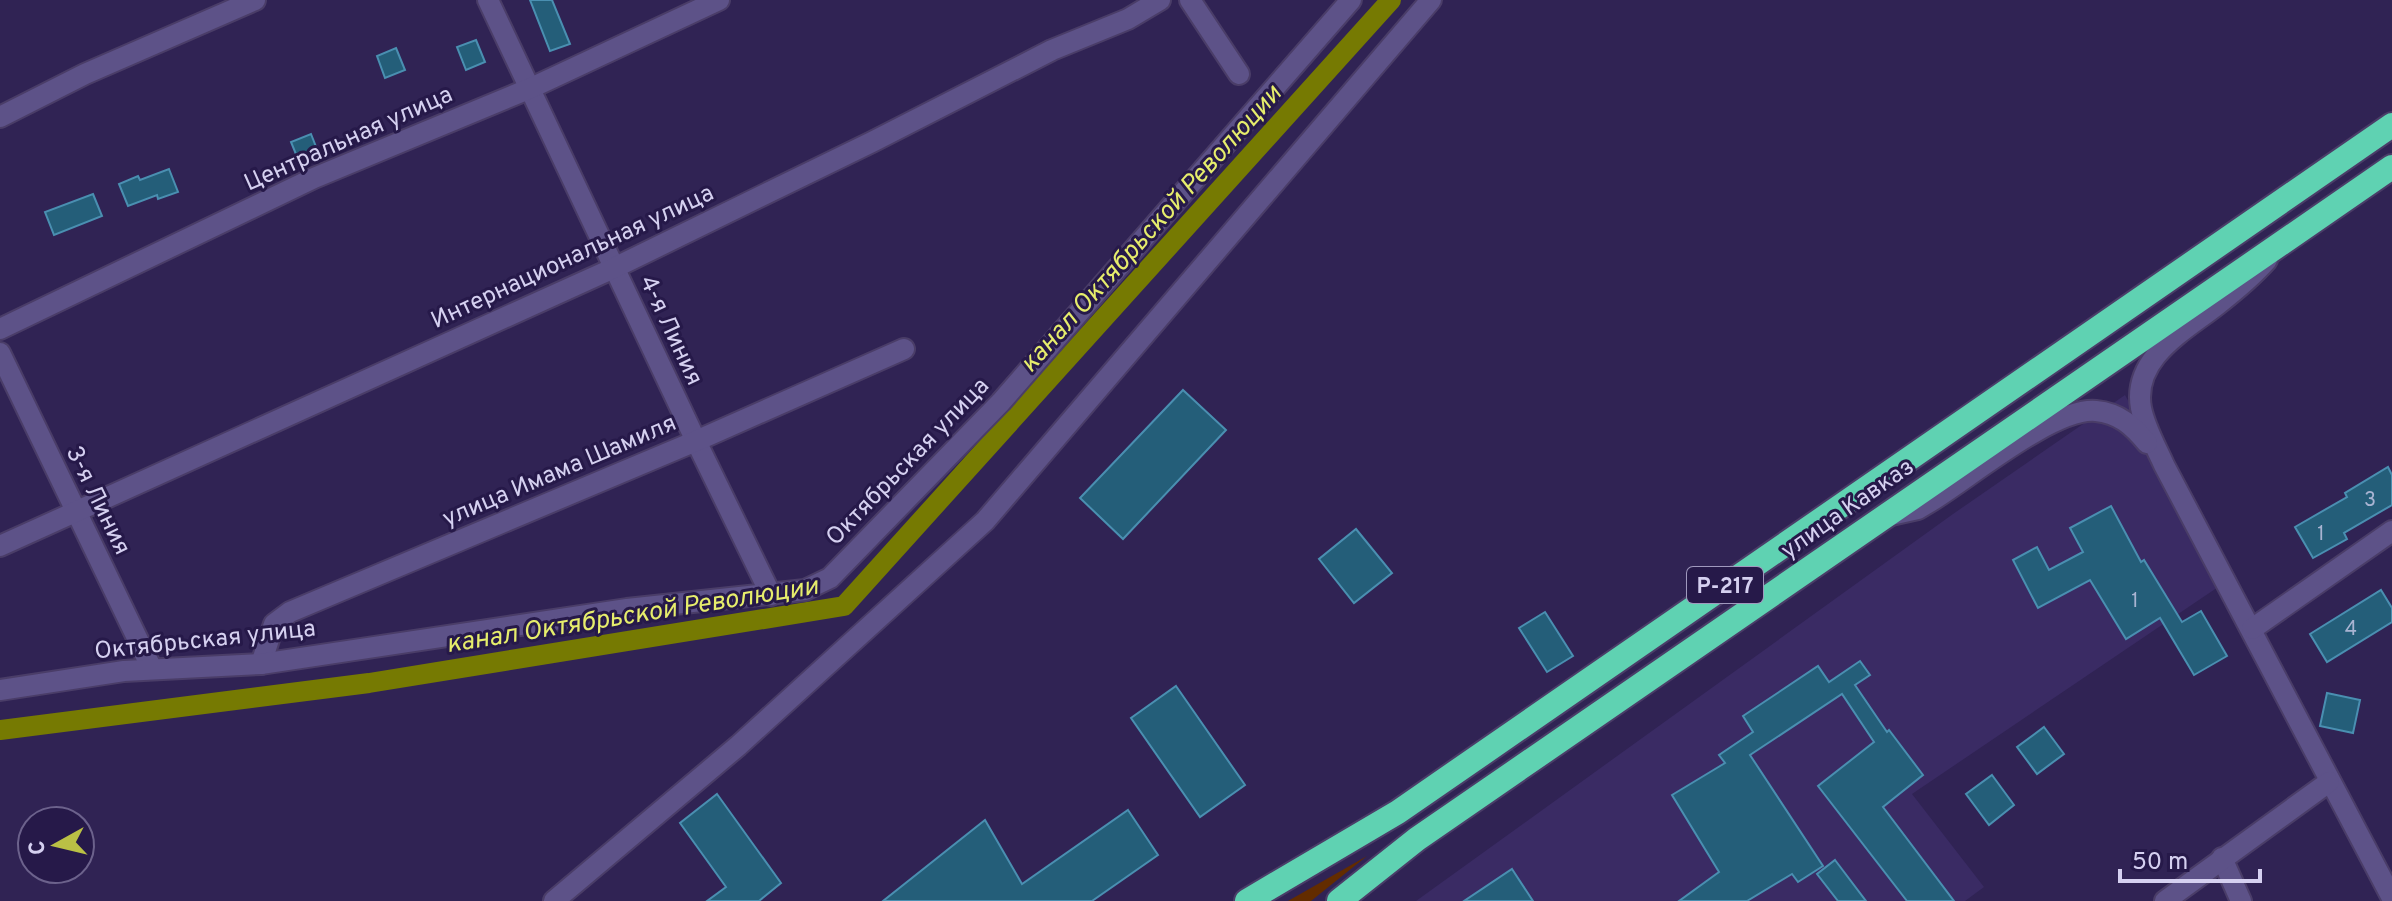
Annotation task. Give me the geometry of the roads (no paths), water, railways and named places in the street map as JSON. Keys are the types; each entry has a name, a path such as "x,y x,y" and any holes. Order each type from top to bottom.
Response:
{"highway":[{"name":"улица Кавказ","path":"1247,901 1398,812 2392,125"},
{"name":"улица Кавказ","path":"1339,901 1417,839 2392,167"}],"street":[{"path":"0,117 99,68 255,0"},
{"name":"4-я Линия","path":"488,0 771,595"},
{"name":"Центральная улица","path":"0,329 314,178 531,88 719,0"},
{"name":"Интернациональная улица","path":"0,546 614,268 1052,50 1128,19 1160,0"},
{"path":"1190,0 1239,74"},
{"name":"Октябрьская улица","path":"0,690 152,669 261,664 627,609 805,590 830,578 1001,402 1351,0"},
{"path":"554,901 738,746 985,521 1431,0"},
{"path":"2287,240 2249,281 2191,324 2152,359 2144,375 2141,406 2164,465 2392,898"},
{"name":"улица Имама Шамиля","path":"261,664 274,624 290,612 696,441 904,349"},
{"name":"3-я Линия","path":"0,353 152,669"},
{"path":"1883,517 1918,509 2050,423 2094,410 2114,414 2132,426 2164,465"},
{"path":"2252,629 2392,531"},
{"path":"2165,901 2329,782"},
{"path":"2222,858 2241,901"}],"waterway":[{"name":"канал Октябрьской Революции","path":"0,730 369,683 844,606 1391,0"}]}
